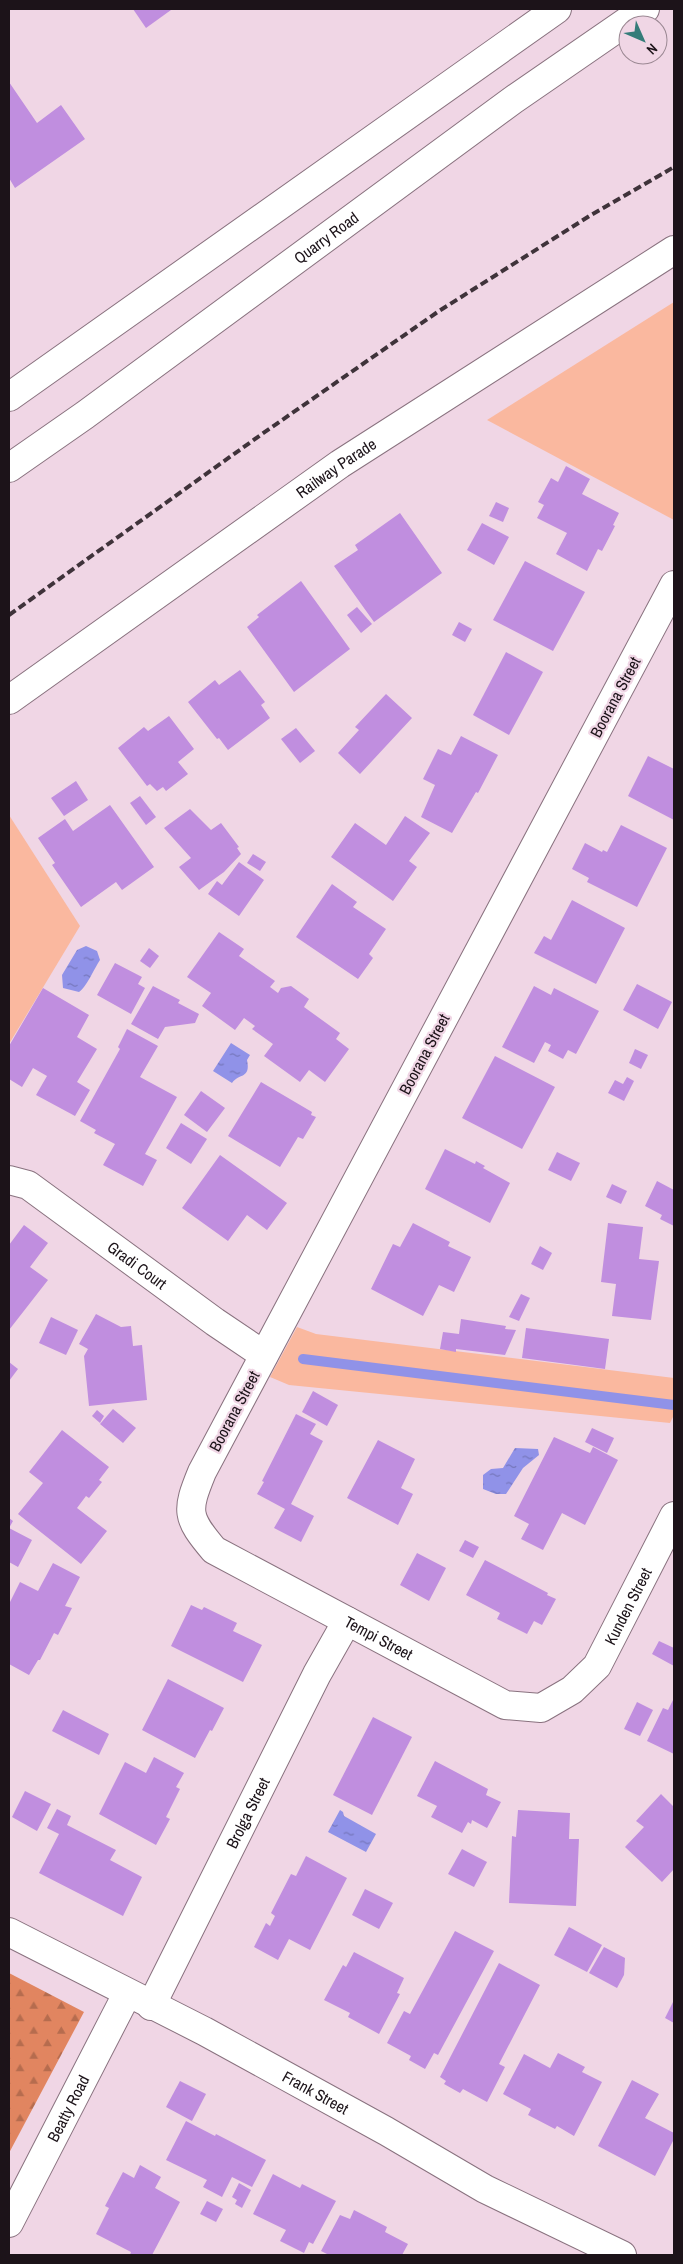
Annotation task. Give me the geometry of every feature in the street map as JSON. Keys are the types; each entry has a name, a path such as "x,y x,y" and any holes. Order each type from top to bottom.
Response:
{"street":[{"path":"9,397 558,9"},
{"name":"Quarry Road","path":"9,468 190,338 513,100 645,9"},
{"name":"Railway Parade","path":"9,700 340,464 674,250"},
{"name":"Boorana Street","path":"194,1527 190,1501 202,1472 674,585"},
{"name":"Gradi Court","path":"9,1180 28,1185 215,1322 264,1355"},
{"name":"Kunden Street","path":"572,1690 597,1666 674,1516"},
{"name":"Tempi Street","path":"194,1527 214,1550 505,1705 540,1708 572,1690"},
{"name":"Brolga Street","path":"139,2000 348,1621"},
{"name":"Frank Street","path":"9,1932 139,2000 204,2031 369,2122 485,2189 622,2255"},
{"name":"Beatty Road","path":"9,2223 139,2000"}],"green space":[{"path":"9,1973 84,2012 9,2153"}],"shaded area":[{"path":"674,302 674,520 487,420"},
{"path":"9,815 80,926 9,1044"},
{"path":"297,1327 316,1334 674,1378 674,1415 670,1423 289,1385 270,1377"}],"water":[{"path":"86,946 97,951 100,960 82,990 79,992 63,988 62,975 77,950"},
{"path":"231,1043 250,1055 247,1060 246,1073 232,1083 213,1071"},
{"path":"515,1448 538,1449 539,1455 523,1468 506,1494 496,1494 483,1489 483,1475 491,1469 503,1468"},
{"path":"340,1810 344,1816 376,1834 366,1852 328,1832"}],"building":[{"path":"133,9 169,9 171,10 146,28"},
{"path":"9,82 37,123 61,105 85,139 15,188 9,178"},
{"path":"566,466 590,479 582,494 619,513 613,525 615,526 602,551 598,549 587,571 556,554 567,533 537,518 544,505 538,502 551,478 558,482"},
{"path":"496,502 509,508 503,522 489,516"},
{"path":"400,513 442,573 374,622 334,566 358,550 355,545"},
{"path":"482,523 509,537 494,565 467,550"},
{"path":"525,561 585,592 553,651 493,620"},
{"path":"301,581 350,649 294,692 247,627 259,617 257,615"},
{"path":"357,607 372,624 361,633 347,615"},
{"path":"459,622 472,629 465,642 452,635"},
{"path":"506,652 543,672 509,735 473,715"},
{"path":"240,670 265,702 261,705 270,718 228,750 188,702 215,680 219,685"},
{"path":"386,694 412,718 360,774 338,753 359,730 355,727"},
{"path":"169,716 194,749 178,762 188,774 166,791 163,787 157,791 150,784 147,786 118,748 144,727 148,731"},
{"path":"296,728 315,751 300,763 281,739"},
{"path":"461,736 498,755 478,793 476,792 452,833 421,817 435,785 423,779 438,749 451,755"},
{"path":"648,756 674,769 674,820 628,796"},
{"path":"76,781 88,800 64,816 51,798"},
{"path":"140,796 156,817 146,825 130,803"},
{"path":"110,805 154,867 122,890 116,882 81,907 52,865 55,863 38,838 65,819 73,831"},
{"path":"190,809 211,830 221,823 239,847 237,848 241,854 224,872 199,890 179,867 191,858 164,828"},
{"path":"405,816 430,833 409,861 417,867 393,901 331,857 355,823 386,845"},
{"path":"621,825 667,848 637,907 587,882 589,878 572,869 585,843 602,852 603,850 607,852"},
{"path":"253,854 266,862 260,871 247,863"},
{"path":"239,862 264,880 239,916 208,894 217,881 222,885"},
{"path":"332,884 357,902 353,907 386,929 369,954 373,958 358,979 296,937"},
{"path":"572,900 625,928 596,984 534,953 544,936 551,940"},
{"path":"219,932 244,949 239,956 275,981 270,987 278,993 281,988 291,986 309,999 304,1007 340,1033 336,1039 349,1049 325,1082 309,1070 300,1082 264,1056 273,1044 252,1029 255,1026 244,1018 235,1030 202,1006 211,993 187,977"},
{"path":"149,948 159,956 150,968 140,961"},
{"path":"115,963 142,977 138,984 145,988 131,1014 97,995"},
{"path":"637,984 672,1002 658,1029 623,1010"},
{"path":"153,986 180,1000 178,1003 199,1014 195,1023 165,1027 158,1039 131,1024"},
{"path":"534,986 551,995 554,988 599,1011 576,1054 568,1050 563,1059 548,1051 551,1045 545,1042 534,1063 502,1047"},
{"path":"43,988 89,1015 77,1037 97,1049 77,1082 90,1090 75,1116 36,1095 47,1076 33,1068 22,1087 9,1079 9,1046"},
{"path":"127,1029 158,1046 140,1077 177,1097 145,1154 157,1160 143,1186 103,1165 115,1144 94,1133 96,1130 80,1121 120,1049 118,1047"},
{"path":"635,1049 648,1055 641,1069 629,1063"},
{"path":"495,1056 555,1087 522,1149 462,1118"},
{"path":"627,1077 634,1081 624,1101 608,1093 615,1080 623,1084"},
{"path":"261,1082 312,1112 311,1115 316,1117 303,1139 298,1137 280,1167 228,1136"},
{"path":"201,1091 225,1108 207,1132 184,1115"},
{"path":"181,1123 207,1139 191,1164 166,1148"},
{"path":"445,1149 475,1164 476,1161 485,1166 483,1168 510,1183 490,1223 425,1189"},
{"path":"557,1152 580,1163 571,1181 548,1170"},
{"path":"220,1155 287,1203 267,1230 247,1215 228,1241 182,1208"},
{"path":"657,1181 674,1190 674,1226 660,1219 662,1215 645,1206"},
{"path":"612,1184 627,1191 621,1204 606,1197"},
{"path":"413,1223 450,1242 448,1246 471,1257 454,1292 439,1285 423,1316 371,1289 393,1244 400,1247"},
{"path":"608,1223 643,1227 639,1259 659,1261 651,1320 612,1316 616,1284 601,1282"},
{"path":"24,1225 48,1243 30,1267 48,1280 9,1330 9,1245"},
{"path":"540,1246 552,1253 543,1270 531,1264"},
{"path":"521,1294 530,1298 519,1321 509,1317"},
{"path":"96,1314 121,1327 131,1326 133,1346 142,1345 147,1400 89,1406 84,1356 88,1349 79,1344"},
{"path":"51,1317 78,1330 66,1355 39,1343"},
{"path":"461,1319 506,1326 505,1329 516,1330 505,1355 456,1349 456,1352 440,1349 443,1332 459,1334"},
{"path":"526,1328 609,1339 605,1369 522,1358"},
{"path":"9,1362 18,1369 9,1381"},
{"path":"313,1391 338,1405 327,1426 302,1412"},
{"path":"113,1409 136,1428 123,1443 100,1424"},
{"path":"97,1410 104,1416 100,1423 92,1416"},
{"path":"296,1414 316,1424 310,1434 323,1441 291,1504 314,1516 301,1542 274,1528 285,1509 257,1494"},
{"path":"592,1428 614,1438 607,1453 585,1442"},
{"path":"62,1430 109,1467 99,1480 102,1482 89,1498 86,1496 77,1508 107,1531 81,1564 18,1514 43,1483 29,1472"},
{"path":"554,1437 590,1453 593,1447 618,1460 585,1525 562,1513 543,1550 521,1539 529,1524 514,1516"},
{"path":"378,1440 415,1459 401,1488 413,1494 398,1525 347,1498"},
{"path":"9,1518 13,1521 9,1528"},
{"path":"9,1528 32,1540 18,1567 9,1562"},
{"path":"465,1540 479,1547 473,1558 459,1551"},
{"path":"417,1553 446,1568 429,1601 400,1585"},
{"path":"485,1560 556,1599 542,1625 534,1621 527,1634 497,1619 500,1613 466,1595"},
{"path":"53,1563 80,1577 65,1606 72,1608 58,1635 54,1633 40,1660 38,1660 29,1675 9,1664 9,1604 20,1582 38,1591"},
{"path":"191,1605 202,1610 204,1607 237,1623 233,1631 262,1645 243,1682 171,1646"},
{"path":"659,1641 674,1648 674,1666 652,1654"},
{"path":"168,1679 224,1708 195,1758 142,1730"},
{"path":"674,1698 674,1754 647,1741 663,1708 668,1710"},
{"path":"637,1702 653,1710 640,1736 624,1729"},
{"path":"63,1710 109,1734 99,1755 52,1731"},
{"path":"373,1717 412,1737 372,1815 333,1795"},
{"path":"154,1757 184,1773 176,1787 180,1789 166,1817 170,1819 156,1845 99,1814 125,1762 146,1773"},
{"path":"435,1761 488,1789 486,1795 501,1802 487,1828 472,1820 471,1824 468,1822 462,1833 431,1817 437,1806 417,1796"},
{"path":"25,1791 51,1804 37,1831 12,1817"},
{"path":"661,1794 674,1807 674,1869 662,1882 625,1847 644,1827 636,1821"},
{"path":"57,1809 71,1816 67,1825 116,1850 110,1860 142,1877 123,1916 39,1873 59,1834 47,1828"},
{"path":"518,1810 570,1813 569,1839 579,1839 576,1906 509,1903 512,1836 516,1837"},
{"path":"462,1849 487,1862 474,1887 448,1874"},
{"path":"306,1856 347,1878 310,1950 289,1939 278,1960 254,1947 266,1923 270,1926 275,1916 271,1913 291,1874 296,1876"},
{"path":"365,1889 393,1903 379,1929 352,1915"},
{"path":"569,1927 602,1945 587,1972 554,1955"},
{"path":"455,1931 494,1951 438,2055 434,2053 425,2069 409,2060 411,2056 387,2043 404,2011 410,2014"},
{"path":"604,1947 625,1958 624,1975 617,1988 589,1973"},
{"path":"354,1952 404,1978 397,1993 400,1994 379,2034 348,2017 350,2013 324,2000 343,1965 346,1967"},
{"path":"499,1963 540,1985 499,2064 505,2067 487,2102 463,2089 460,2093 444,2084 446,2081 440,2077"},
{"path":"674,2000 674,2023 665,2018"},
{"path":"558,2053 585,2067 582,2072 602,2082 574,2136 557,2126 555,2129 528,2115 531,2109 503,2094 524,2054 550,2068"},
{"path":"632,2080 659,2094 645,2118 674,2133 674,2139 655,2176 598,2146"},
{"path":"180,2081 206,2094 192,2121 166,2107"},
{"path":"186,2121 266,2160 252,2187 232,2177 222,2197 203,2187 207,2180 166,2160"},
{"path":"140,2165 161,2177 155,2188 180,2202 152,2255 130,2255 131,2252 96,2234 109,2208 105,2206 123,2172 134,2178"},
{"path":"273,2174 300,2188 302,2184 336,2201 313,2244 309,2242 304,2253 280,2241 286,2230 253,2214"},
{"path":"239,2183 251,2190 242,2208 235,2204 237,2200 232,2197"},
{"path":"207,2201 223,2209 216,2222 200,2214"},
{"path":"354,2210 387,2227 385,2232 408,2244 402,2255 329,2255 321,2251 340,2215 350,2219"}],"waterway":[{"path":"303,1359 674,1405"}],"railway":[{"path":"9,615 262,434 439,311 591,215 674,167"}]}
